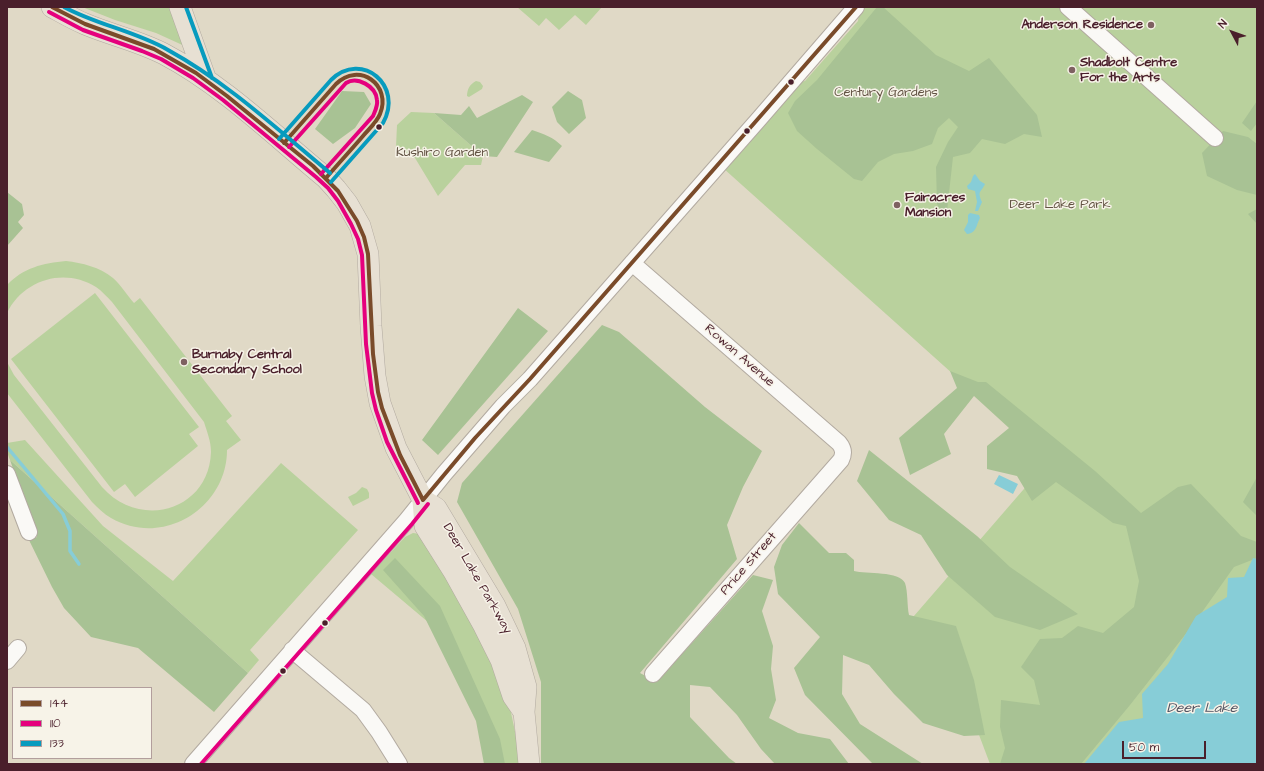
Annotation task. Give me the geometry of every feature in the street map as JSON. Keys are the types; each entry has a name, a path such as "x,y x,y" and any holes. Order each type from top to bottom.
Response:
{"main road":[{"name":"Deer Lake Parkway","path":"52,7 85,24 134,41 189,68 256,120 326,178 336,188 347,203 360,226 368,254 375,376 380,403 396,448 423,500 425,526 454,572 484,626 501,660 513,696 524,712 529,764"},
{"path":"180,7 206,80"}],"street":[{"path":"192,764 407,520 503,406 530,378 632,263 856,7"},
{"path":"1068,7 1216,138"},
{"name":"Rowan Avenue","path":"632,263 839,443 842,446 843,452"},
{"name":"Price Street","path":"653,674 841,460 843,452"},
{"path":"7,474 29,532"},
{"path":"7,660 18,648"},
{"path":"292,650 364,710 380,732 399,764"}],"green space":[{"path":"82,7 174,7 189,48 156,33 115,20"},
{"path":"517,7 602,7 586,25 575,15 559,30 546,18 539,26"},
{"name":"Deer Lake Park","path":"864,7 1257,7 1257,764 990,764 973,719 888,646 1049,460 723,168 799,82 805,81 858,21 859,14"},
{"name":"Century Gardens","path":"877,7 883,7 936,55 969,71 989,58 1037,115 1042,137 1024,134 1005,144 982,139 970,153 953,157 946,220 937,204 936,167 948,142 958,127 949,118 938,128 932,144 913,151 894,154 878,162 862,181 854,179 797,131 788,113 795,101 817,80"},
{"path":"476,81 480,82 483,86 482,89 469,97 467,96 469,87"},
{"path":"342,91 364,92 371,104 355,128 333,144 315,129"},
{"path":"568,91 582,100 586,118 569,134 557,122 552,107"},
{"path":"522,95 533,102 497,157 483,156 434,113 461,115 469,106 477,118"},
{"path":"1257,101 1257,123 1251,131 1242,123"},
{"name":"Kushiro Garden","path":"411,112 434,113 483,156 481,165 465,165 438,196 415,158 396,147 397,125"},
{"path":"532,130 552,138 562,146 549,162 514,152"},
{"path":"1223,131 1248,137 1257,144 1257,195 1237,190 1207,176 1202,153"},
{"path":"7,192 22,204 24,215 18,222 23,228 7,246"},
{"path":"1257,209 1257,224 1248,214"},
{"path":"66,261 97,268 108,274 116,281 134,303 140,298 232,416 226,421 241,440 227,450 224,471 216,489 204,505 188,517 171,525 151,528 131,526 103,513 92,502 7,393 7,362 14,375 102,487 118,500 135,508 153,510 170,508 186,500 198,488 207,472 211,448 204,422 112,302 96,287 84,281 71,278 46,280 23,292 7,313 7,285 13,279 34,267"},
{"path":"95,293 199,427 189,434 198,446 135,497 125,484 114,492 11,359"},
{"path":"518,308 548,331 438,455 422,440"},
{"path":"602,325 619,332 705,407 762,451 743,487 727,525 737,559 640,673 657,682 753,575 773,580 762,611 773,646 771,669 776,700 769,718 798,733 830,739 849,764 775,764 761,749 737,715 710,687 690,685 690,717 729,758 737,764 541,764 541,682 518,609 457,502 462,483"},
{"path":"950,371 978,382 986,382 1095,471 1141,513 1178,487 1191,484 1241,536 1257,542 1257,558 1234,567 1195,622 1130,705 1081,764 1000,764 1005,748 1000,727 1001,700 1040,705 1034,680 1021,667 1040,639 1062,638 1078,626 1103,633 1134,607 1139,581 1126,526 1113,523 1056,482 1032,501 1017,476 987,469 987,446 1009,428 974,396 944,434 951,454 910,475 899,438 957,388"},
{"path":"25,440 103,526 173,581 281,463 358,530 250,650 259,660 248,673 10,460 7,452 7,443"},
{"path":"869,450 977,536 1010,567 1078,614 1040,630 995,617 947,575 921,535 889,520 857,481"},
{"path":"10,460 248,673 214,712 138,648 91,637 64,608 29,540 37,537"},
{"path":"1257,477 1257,516 1243,502"},
{"path":"362,487 367,489 369,498 353,506 348,497 356,493"},
{"path":"799,523 829,553 846,553 854,560 854,571 897,576 902,579 906,587 909,615 956,626 974,680 985,735 964,736 923,723 894,694 869,665 843,655 842,694 860,724 923,764 873,764 805,695 794,668 820,637 778,594 774,567 782,545"},
{"path":"413,533 420,534 477,629 510,708 520,764 486,764 480,726 441,633 371,574 405,537"},
{"path":"395,558 440,606 500,739 505,764 484,764 476,721 424,616 383,570"}],"water":[{"path":"975,174 980,181 985,184 980,192 982,202 978,211 975,211 977,202 975,191 968,189 967,186"},
{"path":"970,213 979,215 980,218 973,232 967,234 964,230 968,222 968,215"},
{"path":"999,475 1018,484 1013,494 994,484"},
{"name":"Deer Lake","path":"1253,558 1257,559 1257,764 1084,764 1119,722 1143,718 1142,694 1168,664 1196,616 1227,597 1228,578 1244,577"}],"waterway":[{"path":"7,447 63,514 70,531 70,551 79,564"}],"transit line":[{"name":"144","path":"52,7 85,24 154,49 196,73 227,96 313,166 338,191 357,221 364,237 368,254 373,354 378,392 382,408 400,455 423,500"},
{"name":"133","path":"64,7 90,19 155,43 190,63 232,92 330,173"},
{"name":"133","path":"186,7 212,78"},
{"name":"144","path":"423,500 475,438 530,379 856,7"},
{"name":"110","path":"49,12 83,30 161,59 193,78 223,100 316,177 328,188 338,201 358,239 362,255 366,344 372,393 376,410 387,442 418,503"},
{"name":"133","path":"279,139 331,80 343,72 355,69 367,71 376,76 384,85 388,96 388,109 383,123 331,182"},
{"name":"144","path":"284,143 336,84 345,77 354,75 363,76 371,80 377,86 381,94 382,103 379,117 326,178"},
{"name":"110","path":"289,147 346,83 355,81 370,87 376,95 377,100 377,106 373,116 321,174"},
{"name":"110","path":"201,764 428,504"}],"place":[{"name":"Anderson Residence","path":"1151,25"},
{"name":"Shadbolt Centre For the Arts","path":"1072,70"},
{"name":"Fairacres Mansion","path":"897,205"},
{"name":"Burnaby Central Secondary School","path":"184,362"}]}
